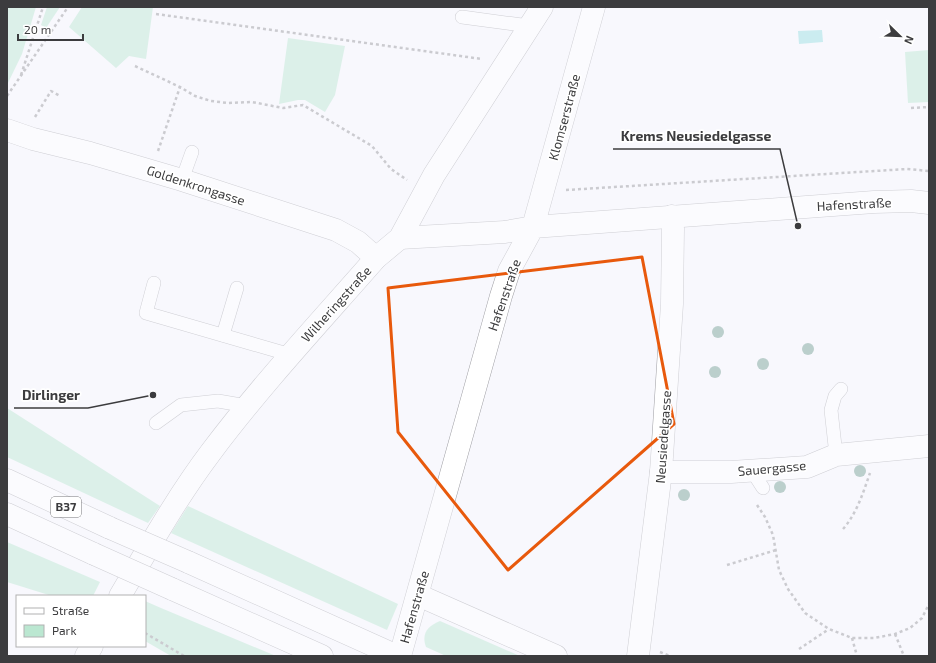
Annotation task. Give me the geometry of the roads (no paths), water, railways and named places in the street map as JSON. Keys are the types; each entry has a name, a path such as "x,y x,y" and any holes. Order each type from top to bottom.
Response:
{"street":[{"name":"Wilheringstraße","path":"121,595 174,507 210,454 247,406 376,258 400,238 434,175 542,7"},
{"name":"Klomserstraße","path":"534,227 594,7"},
{"name":"Goldenkrongasse","path":"7,130 33,139 90,153 182,180 336,230 358,242 376,258"},
{"name":"Hafenstraße","path":"400,656 505,283 519,251 534,227 874,202 911,201 929,203"},
{"name":"Neusiedelgasse","path":"638,656 661,472 672,304 674,229 672,216"},
{"path":"400,238 505,232 534,227"},
{"name":"Sauergasse","path":"661,472 758,479 806,467 836,455 929,446"},
{"name":"B37","path":"7,480 110,528 397,656"},
{"name":"B37","path":"7,514 322,656"},
{"path":"418,595 556,656"},
{"path":"86,656 91,647"}],"lane":[{"path":"462,17 529,26"},
{"path":"182,180 192,152"},
{"path":"154,283 146,313 291,355"},
{"path":"223,335 237,288"},
{"path":"836,455 831,410 835,396 842,389"},
{"path":"156,423 180,405 218,401 247,406"}],"water":[{"path":"822,30 823,42 799,44 798,31"}],"place":[{"name":"Krems Neusiedelgasse","path":"798,226"},
{"name":"Dirlinger","path":"153,395"}]}
